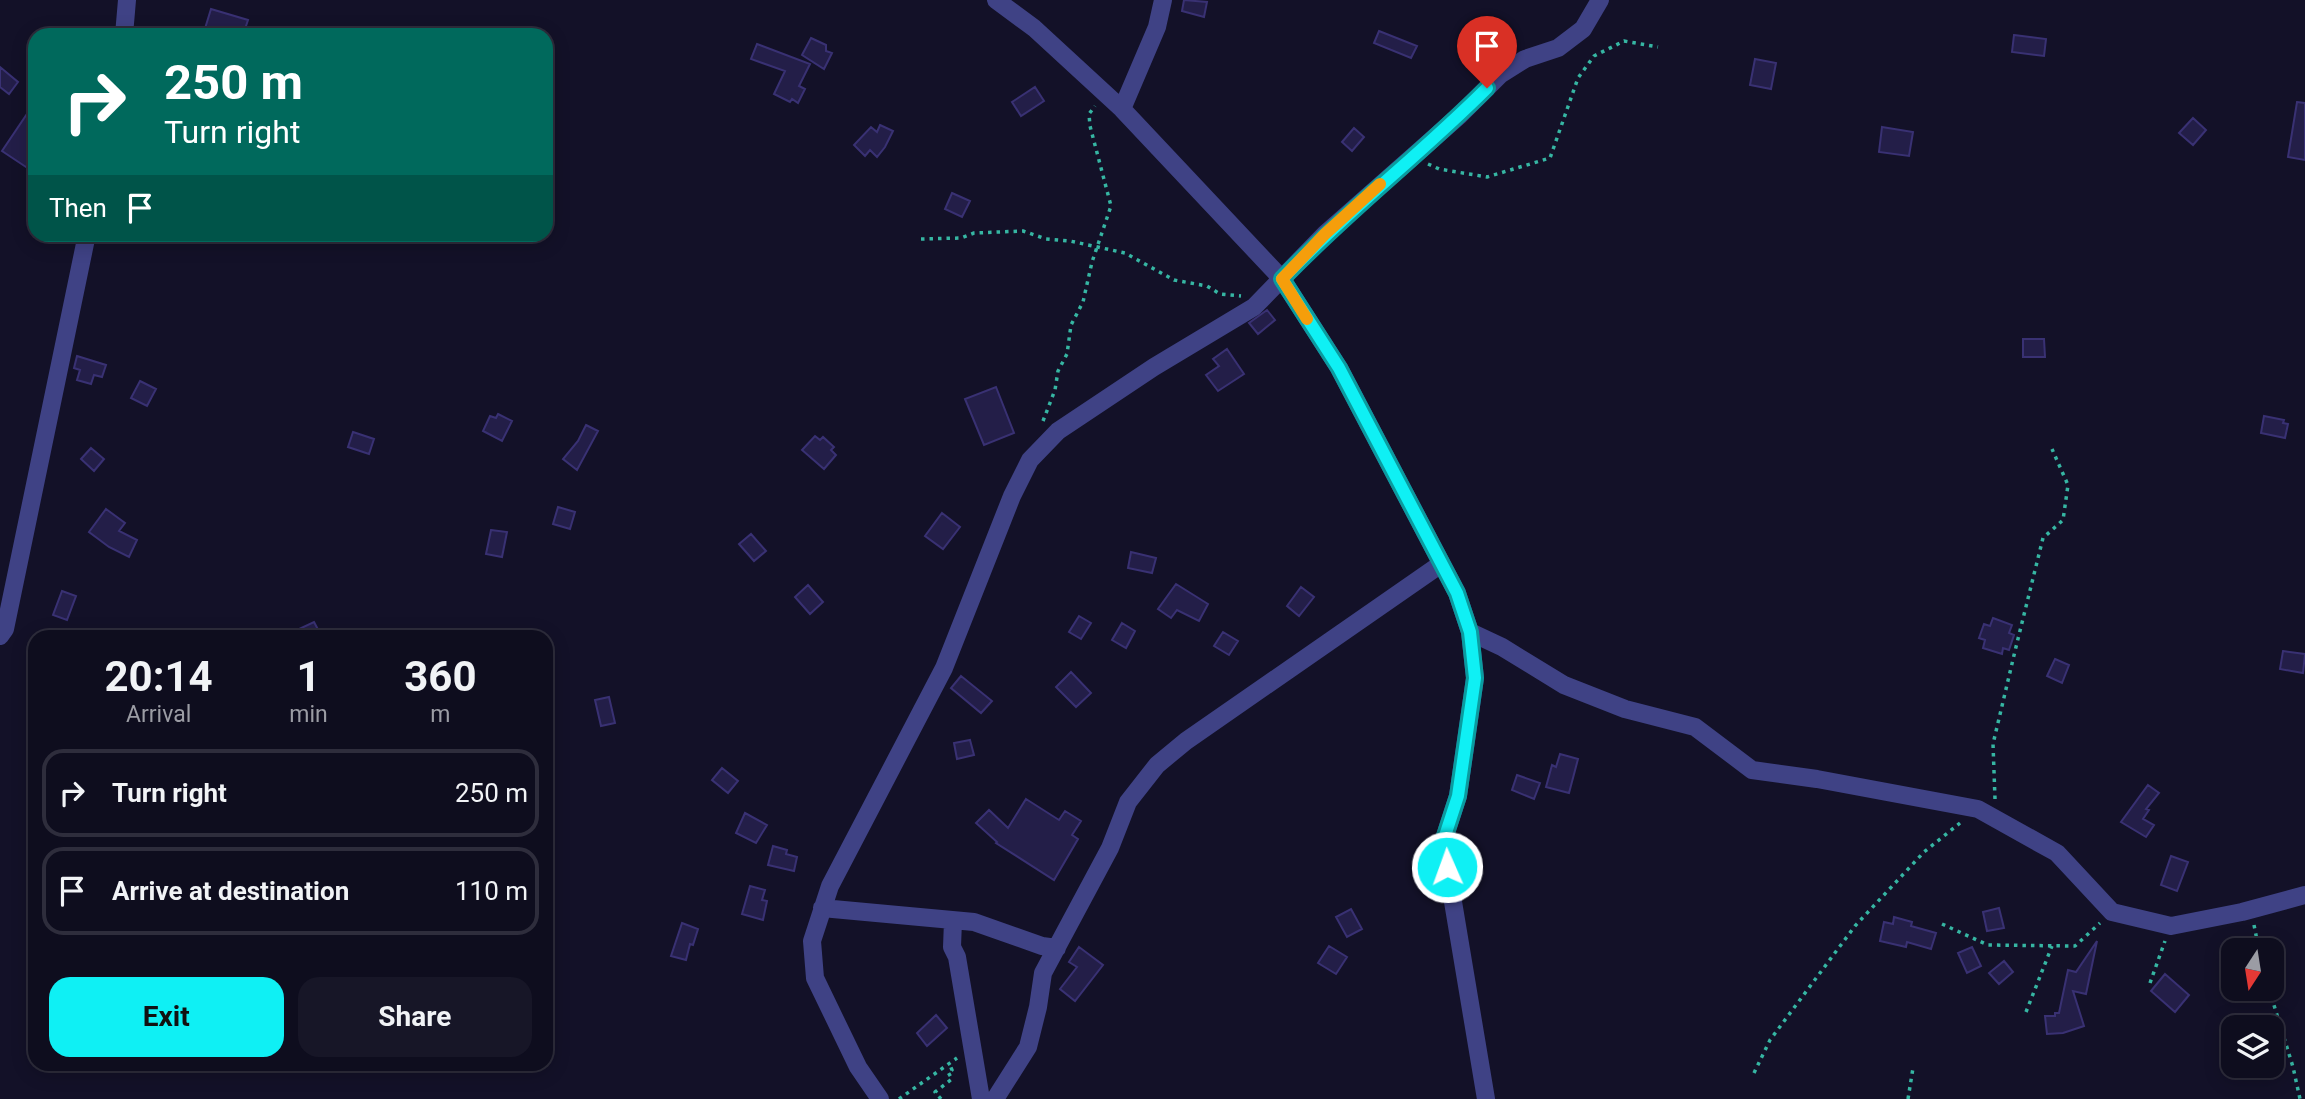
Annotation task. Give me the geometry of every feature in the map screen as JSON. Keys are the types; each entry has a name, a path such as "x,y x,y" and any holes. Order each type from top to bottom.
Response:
{"street":[{"path":"125,28 127,0"},
{"path":"996,0 1034,28 1122,109 1282,279 1339,368 1457,593 1470,632 1475,678 1458,796 1443,842 1486,1099"},
{"path":"1122,109 1157,27 1163,0"},
{"path":"880,1099 858,1067 815,978 812,941 830,886 944,668 1012,496 1031,460 1058,431 1143,374 1254,307 1325,234 1460,116 1501,74 1525,59 1558,48 1583,29 1600,0"},
{"path":"0,636 5,629 85,242"},
{"path":"995,1099 1028,1047 1043,973 1110,848 1128,802 1157,765 1186,741 1441,564"},
{"path":"1470,632 1502,647 1564,685 1625,709 1695,727 1752,770 1817,779 1978,809 2057,853 2112,912 2171,926 2305,895"},
{"path":"822,908 974,922 1042,946 1057,948"},
{"path":"953,921 952,947 957,957 981,1099"}],"path":[{"path":"1411,157 1439,169 1487,177 1550,158 1578,78 1594,56 1624,41 1658,47"},
{"path":"1048,442 1040,429 1055,390 1058,371 1067,354 1071,325 1083,302 1111,206 1089,114 1105,93"},
{"path":"921,239 961,238 974,233 1023,232 1046,239 1070,241 1125,253 1174,280 1206,286 1220,295 1235,295 1260,301"},
{"path":"1995,818 1993,744 2043,538 2063,520 2067,497 2068,485 2052,449"},
{"path":"1754,1073 1770,1040 1855,926 1924,852 1978,809"},
{"path":"2251,909 2257,938"},
{"path":"1942,924 1988,945 2075,946 2112,912"},
{"path":"2150,983 2171,926"},
{"path":"2026,1012 2052,946"},
{"path":"2273,1001 2300,1099"},
{"path":"899,1099 973,1049"},
{"path":"941,1099 935,1092 952,1079 948,1072 952,1070 949,1063"},
{"path":"1908,1099 1913,1068"}],"building":[{"path":"1184,0 1207,2 1204,17 1182,11"},
{"path":"211,9 248,20 245,28 205,28"},
{"path":"1379,31 1417,46 1411,58 1374,43"},
{"path":"2014,35 2046,39 2044,56 2012,52"},
{"path":"811,38 826,45 826,51 832,53 824,69 802,55"},
{"path":"757,44 810,64 799,86 805,89 798,103 774,94 785,71 751,59"},
{"path":"1755,59 1776,63 1771,89 1750,85"},
{"path":"0,67 18,82 9,94 0,87"},
{"path":"1035,87 1044,101 1021,116 1012,102"},
{"path":"2297,102 2305,103 2305,160 2288,157"},
{"path":"28,112 28,168 2,151"},
{"path":"2193,118 2206,130 2193,145 2179,133"},
{"path":"880,125 893,131 877,157 870,150 865,156 854,145 871,127 877,132"},
{"path":"1882,127 1913,132 1909,156 1879,152"},
{"path":"1354,128 1364,137 1352,151 1342,142"},
{"path":"952,193 970,201 962,217 945,209"},
{"path":"1267,310 1275,320 1258,334 1249,323"},
{"path":"2023,339 2044,339 2045,357 2023,357"},
{"path":"1227,349 1244,374 1218,391 1206,375 1219,366 1213,359"},
{"path":"77,356 106,365 102,377 94,375 91,384 77,380 80,370 74,368"},
{"path":"140,381 156,389 147,406 131,398"},
{"path":"996,387 1014,433 984,445 965,399"},
{"path":"498,414 512,421 502,441 483,431 490,416 496,418"},
{"path":"2264,416 2284,420 2283,423 2288,424 2285,438 2261,433"},
{"path":"586,425 598,431 577,470 563,459 578,441"},
{"path":"353,432 374,439 369,454 348,447"},
{"path":"815,436 820,440 823,437 834,447 831,450 836,455 824,469 802,450"},
{"path":"91,448 104,459 94,471 81,459"},
{"path":"558,507 575,512 570,529 553,524"},
{"path":"106,509 125,523 119,531 137,540 129,557 109,547 89,532"},
{"path":"942,513 960,527 943,549 925,536"},
{"path":"491,530 507,532 502,557 486,554"},
{"path":"751,534 766,551 754,561 739,544"},
{"path":"1131,552 1156,558 1152,573 1128,568"},
{"path":"1176,584 1208,604 1199,621 1177,610 1171,618 1158,609"},
{"path":"808,585 823,602 810,614 795,597"},
{"path":"1301,587 1314,597 1299,616 1287,606"},
{"path":"62,591 76,596 67,620 53,615"},
{"path":"1079,616 1091,623 1081,639 1069,632"},
{"path":"1993,618 2012,625 2009,633 2014,635 2009,650 2003,648 2002,654 1983,648 1985,640 1979,638 1984,624 1990,626"},
{"path":"314,622 318,630 297,630"},
{"path":"1122,623 1135,631 1126,648 1112,640"},
{"path":"1223,632 1238,641 1229,655 1214,646"},
{"path":"2283,651 2305,654 2303,673 2280,669"},
{"path":"2055,659 2069,665 2062,683 2047,676"},
{"path":"1071,672 1091,693 1076,707 1056,687"},
{"path":"961,676 992,701 981,713 951,688"},
{"path":"609,697 615,723 601,726 595,700"},
{"path":"970,740 974,755 957,759 954,743"},
{"path":"1560,754 1578,759 1569,793 1546,787 1552,765 1556,767"},
{"path":"722,768 738,781 728,793 712,780"},
{"path":"1517,775 1540,783 1534,799 1512,790"},
{"path":"2148,785 2159,793 2146,809 2149,810 2143,819 2154,825 2146,837 2121,822"},
{"path":"1026,799 1059,820 1065,811 1081,821 1072,835 1078,839 1054,880 996,843 976,823 989,810 1008,828"},
{"path":"745,813 767,825 756,843 736,833"},
{"path":"773,846 787,850 786,854 797,857 794,871 768,865"},
{"path":"2171,856 2188,862 2177,891 2161,885"},
{"path":"750,886 765,890 762,900 767,901 763,920 742,914"},
{"path":"1999,908 2004,928 1987,931 1983,912"},
{"path":"1351,909 1362,929 1347,937 1336,917"},
{"path":"1894,917 1912,922 1911,926 1936,933 1931,949 1907,942 1906,947 1880,941 1884,922 1893,924"},
{"path":"682,923 698,929 686,960 671,956"},
{"path":"2097,941 2086,994 2073,991 2084,1026 2063,1033 2047,1034 2045,1016 2059,1013 2068,970 2076,972"},
{"path":"1329,946 1347,957 1336,974 1318,963"},
{"path":"1079,947 1103,965 1075,1001 1060,989 1077,967 1069,962"},
{"path":"1972,947 1981,966 1967,973 1958,953"},
{"path":"2004,961 2013,972 1999,984 1989,973"},
{"path":"2165,974 2189,995 2175,1012 2151,991"},
{"path":"936,1015 947,1028 927,1046 917,1033"}],"slow traffic":[{"path":"1307,319 1282,279 1325,234 1380,184"}],"route":[{"path":"1447,867 1443,842 1458,796 1475,678 1470,632 1457,593 1339,368 1282,279 1325,234 1460,116 1487,88"}]}
